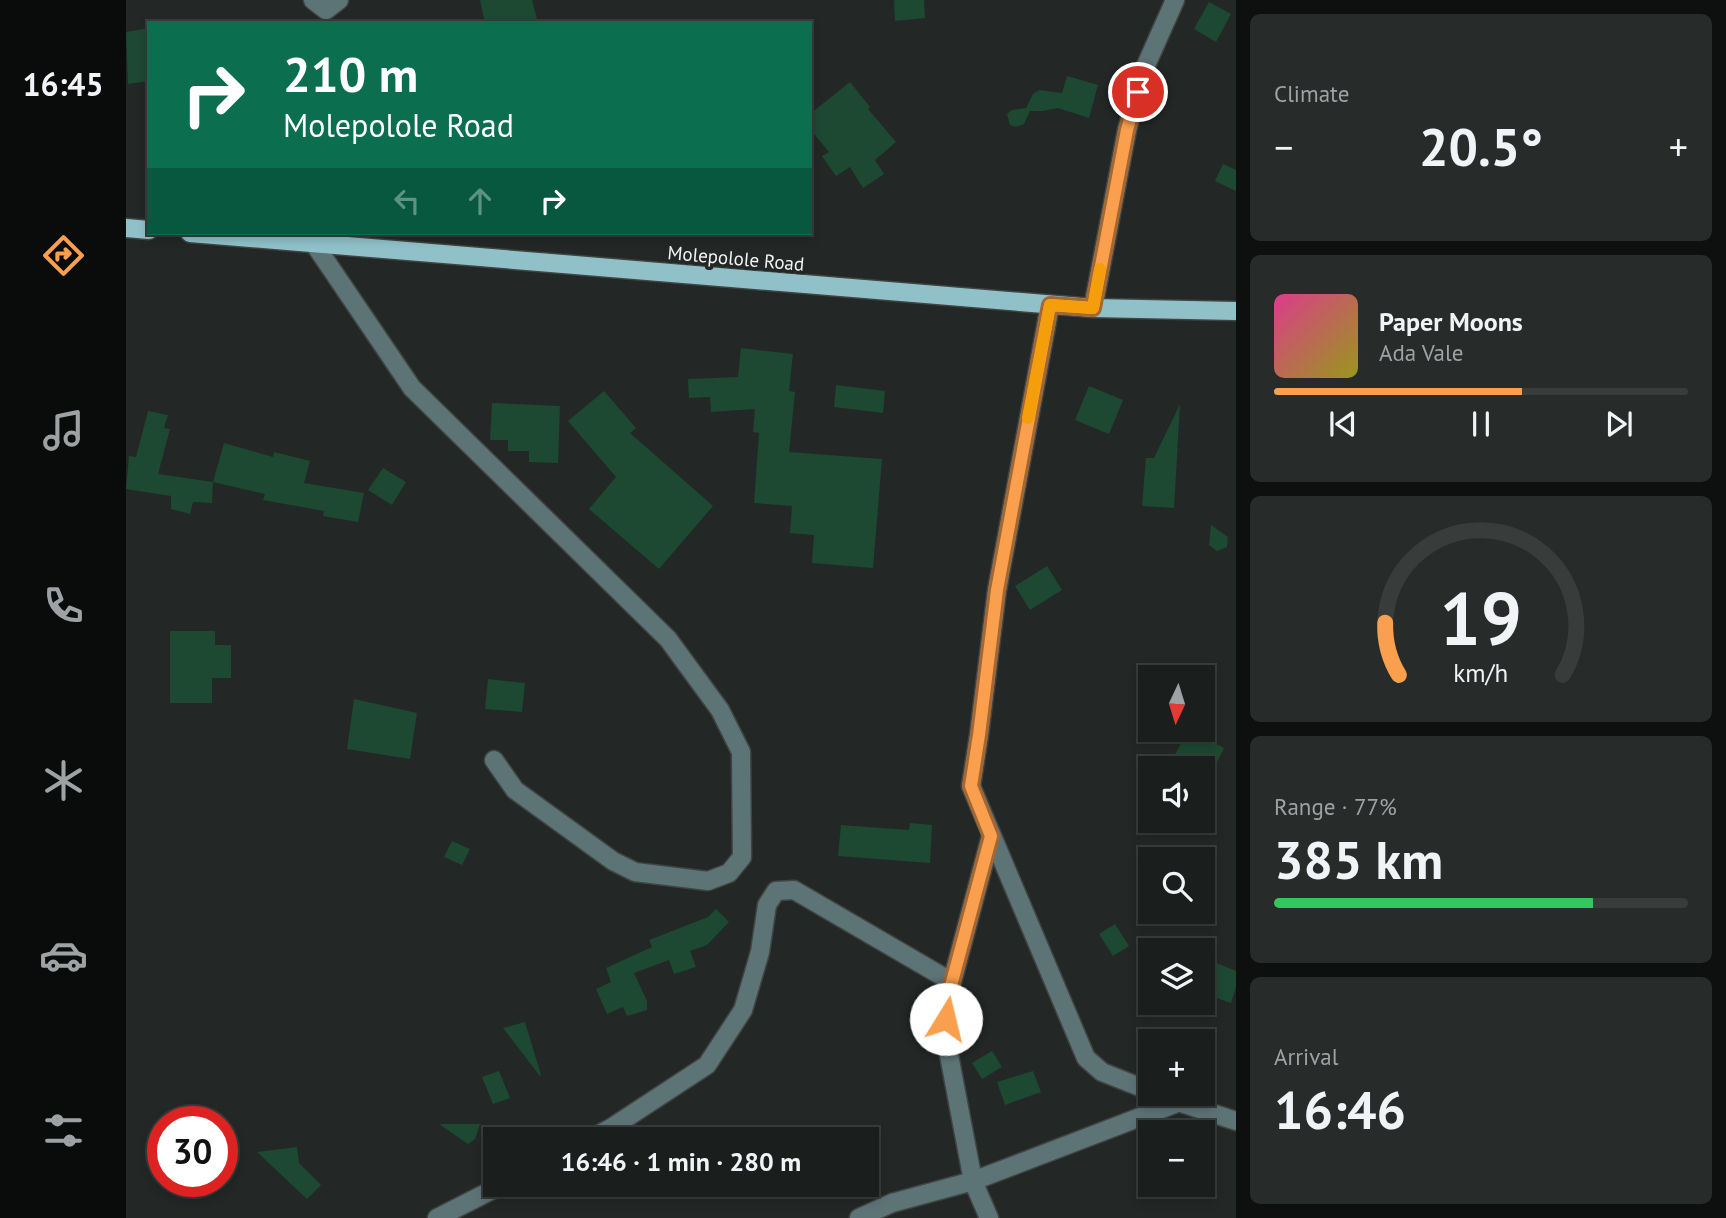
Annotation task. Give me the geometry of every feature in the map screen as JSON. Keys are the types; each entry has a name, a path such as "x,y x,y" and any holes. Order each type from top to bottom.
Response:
{"main road":[{"path":"126,228 147,230"},
{"name":"Molepolole Road","path":"252,235 313,237 1050,305 1236,311"}],"street":[{"path":"1093,308 1127,130 1143,72 1175,0"},
{"path":"313,237 412,388 668,639 720,710 741,752 742,857 729,873 708,881 635,872 613,861 514,790 494,760"},
{"path":"1050,305 997,590 971,786 1086,1058 1102,1072 1138,1086"},
{"path":"989,1218 973,1181 946,1019 952,982 991,836"},
{"path":"613,1127 707,1065 743,1010 760,952 767,905 776,891 794,890 952,982"},
{"path":"859,1218 891,1203 973,1181 1169,1106"},
{"path":"1187,1106 1236,1121"},
{"path":"438,1218 483,1195"}],"building":[{"path":"480,0 532,0 537,21 485,21"},
{"path":"894,0 924,0 925,18 895,21"},
{"path":"1209,2 1231,14 1216,42 1194,29"},
{"path":"147,28 147,81 128,84 126,32"},
{"path":"1067,76 1098,85 1089,118 1058,108 1030,111 1024,124 1016,127 1010,125 1007,114 1012,110 1026,108 1033,94 1039,90 1062,93"},
{"path":"850,82 870,107 868,109 896,142 875,160 884,174 863,188 850,167 836,176 822,156 829,152 812,131 812,112"},
{"path":"1223,164 1236,170 1236,191 1215,181"},
{"path":"741,348 793,354 789,391 795,392 789,452 882,459 873,568 812,563 814,535 790,533 792,506 754,503 759,433 753,432 755,409 711,412 710,397 689,398 688,379 738,377"},
{"path":"836,385 885,391 883,413 834,407"},
{"path":"1089,386 1123,400 1109,434 1075,420"},
{"path":"604,391 636,428 630,433 713,506 659,569 589,509 616,477 568,421"},
{"path":"492,403 560,406 558,463 529,462 529,451 508,451 508,440 490,440"},
{"path":"1180,404 1174,508 1142,506 1146,458 1154,458"},
{"path":"148,411 168,415 164,428 170,429 158,474 213,482 212,503 193,502 190,514 171,509 171,496 126,489 129,456 136,457"},
{"path":"224,443 273,457 274,452 310,461 304,483 364,493 358,522 323,516 324,511 263,500 265,494 213,482"},
{"path":"383,468 406,482 392,505 368,490"},
{"path":"1211,525 1228,537 1227,547 1217,551 1209,545"},
{"path":"1047,566 1062,590 1030,610 1015,586"},
{"path":"170,631 215,631 215,645 231,645 231,678 212,678 212,703 170,703"},
{"path":"488,679 525,683 522,712 485,709"},
{"path":"354,699 417,713 410,759 347,749"},
{"path":"1182,742 1212,742 1224,748 1215,766 1215,756 1174,756"},
{"path":"910,823 932,825 930,863 838,856 841,825 909,830"},
{"path":"452,841 470,849 462,865 444,857"},
{"path":"716,909 729,922 707,945 690,951 696,967 674,974 669,960 634,973 647,1001 647,1010 627,1016 623,1007 607,1014 596,989 611,982 606,968 652,947 649,940 708,917"},
{"path":"1115,924 1129,946 1113,956 1099,934"},
{"path":"1215,962 1236,971 1236,987 1231,1003 1215,997"},
{"path":"525,1022 541,1075 540,1076 503,1028"},
{"path":"992,1051 1002,1067 982,1079 972,1063"},
{"path":"499,1071 510,1098 493,1104 482,1077"},
{"path":"1033,1071 1041,1092 1005,1105 997,1082"},
{"path":"439,1124 480,1124 475,1139 468,1144"},
{"path":"297,1147 299,1163 321,1185 307,1199 257,1152"}],"slow traffic":[{"path":"1028,418 1050,305 1093,308 1100,269"}],"route":[{"path":"946,1019 952,982 991,836 971,786 997,590 1050,305 1093,308 1127,130 1138,92"}]}
